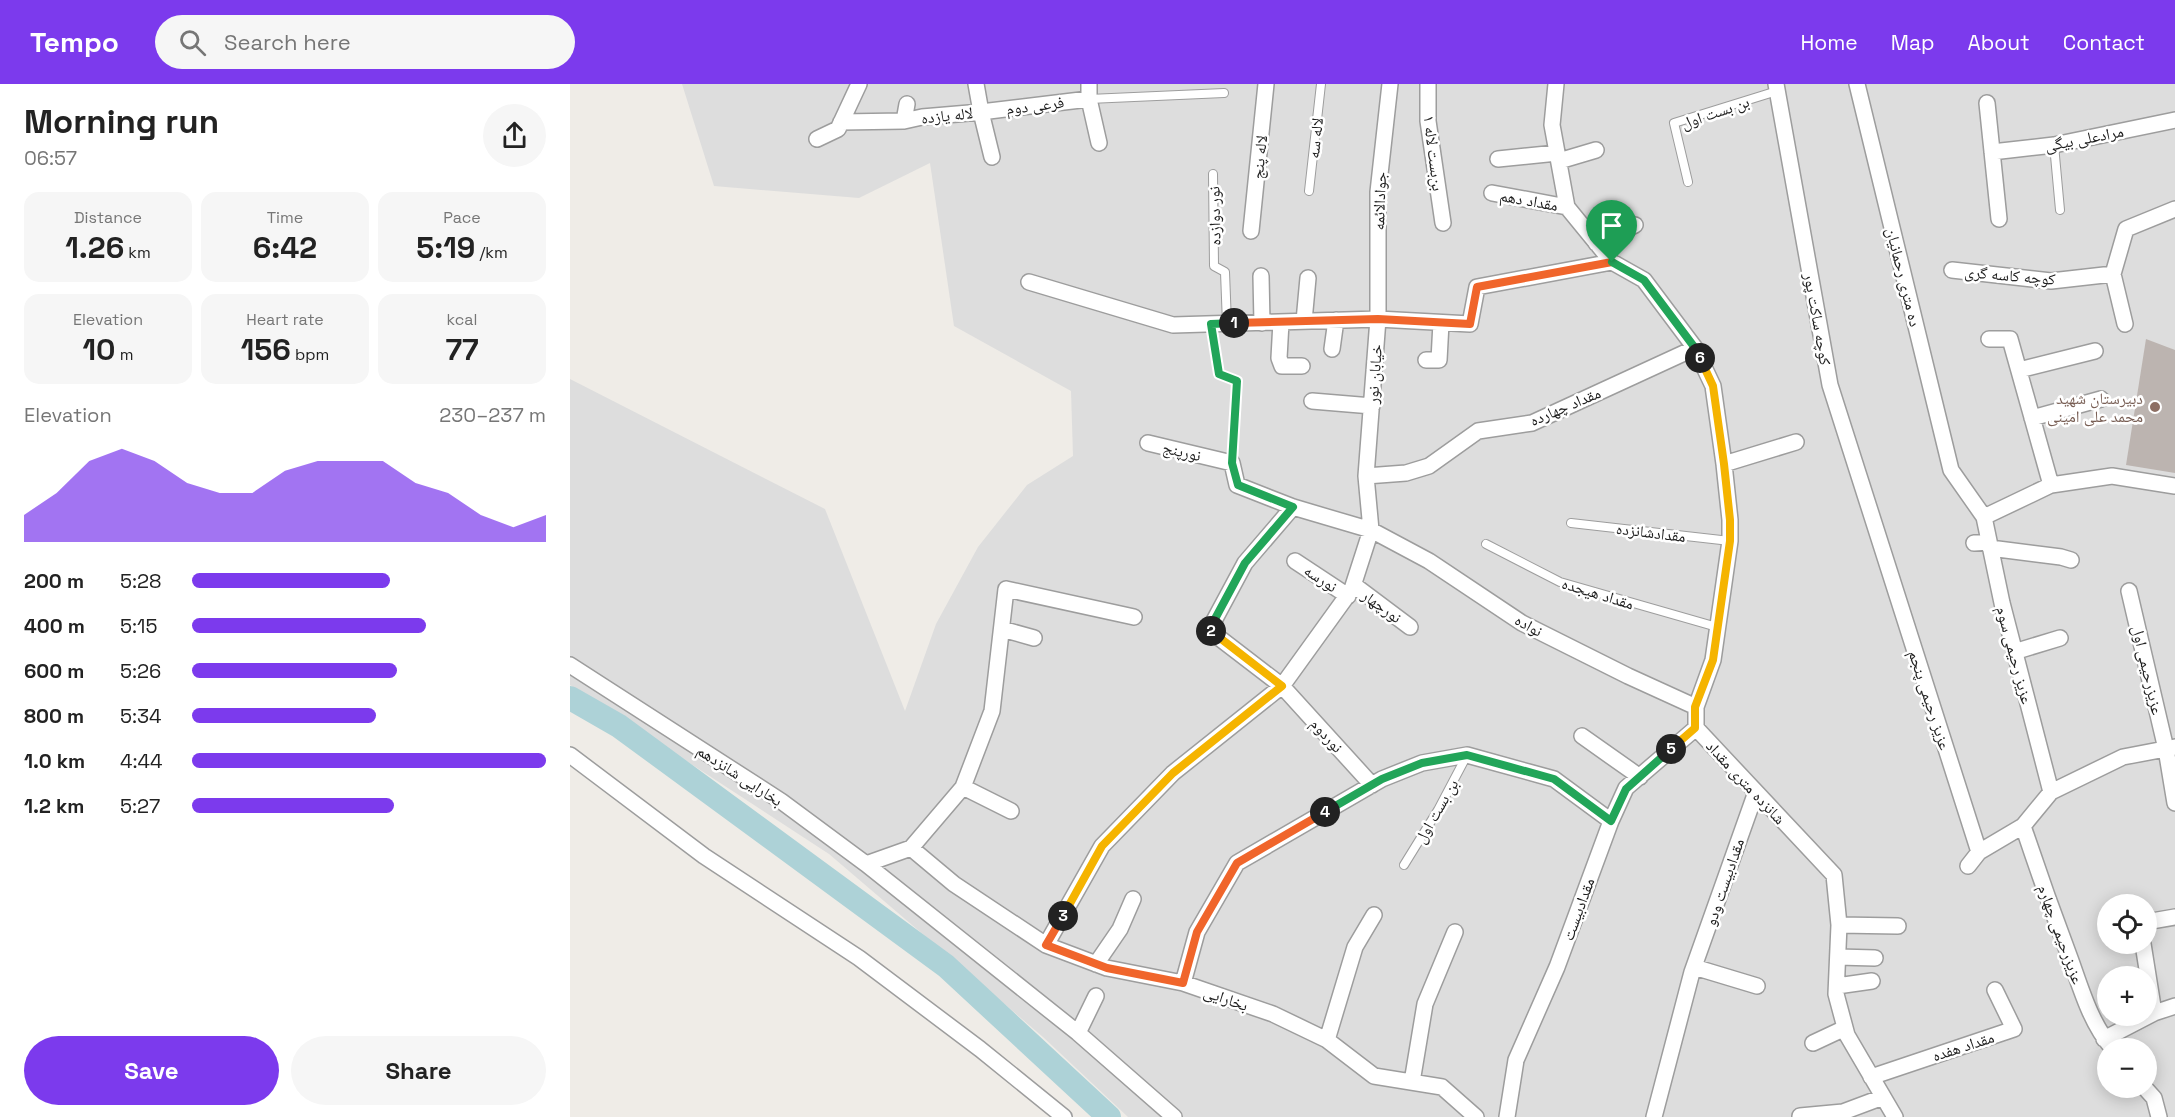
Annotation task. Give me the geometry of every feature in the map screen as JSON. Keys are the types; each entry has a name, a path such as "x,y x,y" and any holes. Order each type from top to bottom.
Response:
{"street":[{"path":"817,139 838,129 859,84"},
{"name":"لاله یازده","path":"907,104 904,121 922,117 981,112 976,84"},
{"name":"لاله پنج","path":"1251,231 1266,84"},
{"name":"جوادالائمه","path":"1378,319 1378,192 1389,84"},
{"name":"بن‌بست لاله ۱","path":"1428,84 1428,121 1443,222"},
{"name":"شانزده متری مقداد","path":"1556,84 1552,125 1567,207 1612,262 1644,280 1695,348 1713,386 1724,464 1730,541 1713,660 1695,707 1695,728 1834,875 1839,925 1836,994 1847,1035 1895,1117"},
{"name":"ده متری رحمانیان","path":"1857,84 1951,470 1984,517"},
{"name":"کوچه ساکت پور","path":"1776,88 1830,385 1881,548"},
{"path":"1089,91 1099,142"},
{"name":"فرعی دوم","path":"981,112 1089,91"},
{"path":"1987,103 1999,219"},
{"path":"981,112 992,158"},
{"name":"مرادعلی بیگی","path":"1992,152 2054,145 2175,120"},
{"path":"841,122 904,121"},
{"path":"1498,159 1558,157 1596,150"},
{"name":"مقداد دهم","path":"1491,193 1567,207"},
{"path":"2125,324 2113,273 2126,229 2175,209"},
{"path":"1596,243 1635,225"},
{"path":"1378,319 1470,324 1477,287 1612,262"},
{"name":"کوچه کاسه گری","path":"1952,270 2051,281 2113,273"},
{"path":"1261,276 1262,322"},
{"path":"1304,321 1308,278"},
{"name":"خیابان نور","path":"1029,282 1173,325 1378,319 1366,476 1371,530 1351,590 1282,686 1173,773 1102,846 1046,945"},
{"path":"1332,349 1336,320"},
{"path":"1281,322 1279,358 1282,366 1302,366"},
{"path":"1426,360 1439,360 1441,323"},
{"path":"1989,339 2010,339 2051,485"},
{"name":"مقداد چهارده","path":"1366,476 1406,473 1429,466 1478,431 1532,423 1695,348"},
{"path":"2019,370 2096,351"},
{"path":"2032,418 2101,399"},
{"path":"1312,401 1372,406"},
{"path":"1724,464 1796,442"},
{"name":"نورپنج","path":"1148,443 1232,463"},
{"path":"1232,463 1238,485 1293,507 1371,530"},
{"path":"1984,517 2051,485 2112,476 2175,486"},
{"name":"نوردوم","path":"1293,507 1245,563 1209,630 1282,686 1372,785"},
{"name":"عزیز رحیمی سوم","path":"1984,517 1985,545 2051,792"},
{"name":"نواده","path":"1371,530 1429,561 1522,623 1695,707"},
{"path":"1985,545 2071,560"},
{"name":"عزیز رحیمی پنجم","path":"1881,548 1979,852"},
{"name":"نورسه","path":"1295,561 1351,590"},
{"path":"866,864 911,848 963,787 992,711 1006,589 1134,617"},
{"name":"نورچهار","path":"1351,590 1410,627"},
{"name":"عزیزرحیمی اول","path":"2129,591 2170,748 2175,803"},
{"path":"1002,629 1034,638"},
{"path":"2014,652 2060,638"},
{"name":"بخارایی شانزدهم","path":"570,665 782,801 866,864 1078,1033 1174,1117"},
{"name":"مقدادبیست","path":"1507,1117 1516,1060 1557,967 1611,821 1626,789 1695,728"},
{"path":"1582,736 1640,777"},
{"path":"1968,866 1979,852 2023,826 2051,792 2123,757 2170,748"},
{"path":"570,755 704,856 859,958 980,1049 1064,1117"},
{"path":"1183,983 1197,932 1237,863 1372,785 1422,763 1467,755 1554,779 1611,821"},
{"path":"963,787 1011,811"},
{"name":"مقدادبیست ودو","path":"1654,1117 1693,970 1756,792"},
{"name":"عزیزرحیمی چهارم","path":"2023,826 2090,1012 2105,1038"},
{"name":"بخارایی","path":"911,848 954,884 1046,945 1096,964 1183,983 1274,1014 1327,1040 1374,1076 1442,1087 1476,1117"},
{"path":"1096,964 1120,929 1133,899"},
{"path":"1327,1040 1355,947 1374,915"},
{"path":"2157,920 2175,917"},
{"path":"1839,925 1898,926"},
{"path":"1412,1082 1425,1004 1455,932"},
{"path":"1838,957 1875,958"},
{"path":"1693,970 1757,986"},
{"path":"1837,986 1872,981"},
{"name":"مقداد هفده","path":"1871,1077 2014,1029 1995,990"},
{"path":"1078,1033 1096,996"},
{"path":"2157,1012 2175,1006"},
{"path":"2117,1038 2135,1026"},
{"path":"1813,1043 1845,1028"},
{"path":"1800,1116 1843,1112 1883,1097"},
{"path":"2154,1098 2158,1117"}],"lane":[{"name":"لاله سه","path":"1309,191 1321,84"},
{"name":"بن بست اول","path":"1688,182 1674,123 1776,88"},
{"path":"1089,91 1224,93"},
{"path":"2054,145 2060,210"},
{"name":"نور دوازده","path":"1213,174 1214,266 1225,272 1227,324"},
{"path":"1211,324 1219,374 1237,381 1232,463"},
{"name":"مقدادشانزده","path":"1571,523 1730,541"},
{"name":"مقداد هیجده","path":"1486,544 1560,582 1717,627"},
{"name":"بن بست اول","path":"1404,865 1438,810 1467,755"}],"shaded area":[{"path":"682,84 2175,84 2175,1117 1128,1117 1043,1037 829,854 570,685 570,379 825,509 905,711 936,624 978,547 1027,485 1073,456 1071,391 954,326 930,163 859,198 714,186"}],"building":[{"name":"دبیرستان شهید محمد علی امینی","path":"2146,339 2175,350 2175,473 2126,465"}],"waterway":[{"path":"570,698 619,726 946,966 1109,1117"}],"place":[{"name":"دبیرستان شهید محمد علی امینی","path":"2155,407"}],"route":[{"path":"1612,262 1644,280 1695,348 1713,386 1724,464 1730,541 1713,660 1695,707 1695,728 1626,789 1611,821 1554,779 1467,755 1422,763 1382,779 1237,863 1197,932 1183,983 1107,968 1046,945 1102,846 1173,773 1282,686 1209,630 1245,563 1293,507 1238,485 1232,463 1237,381 1219,374 1211,324 1378,319 1470,324 1477,287 1612,262"}]}
